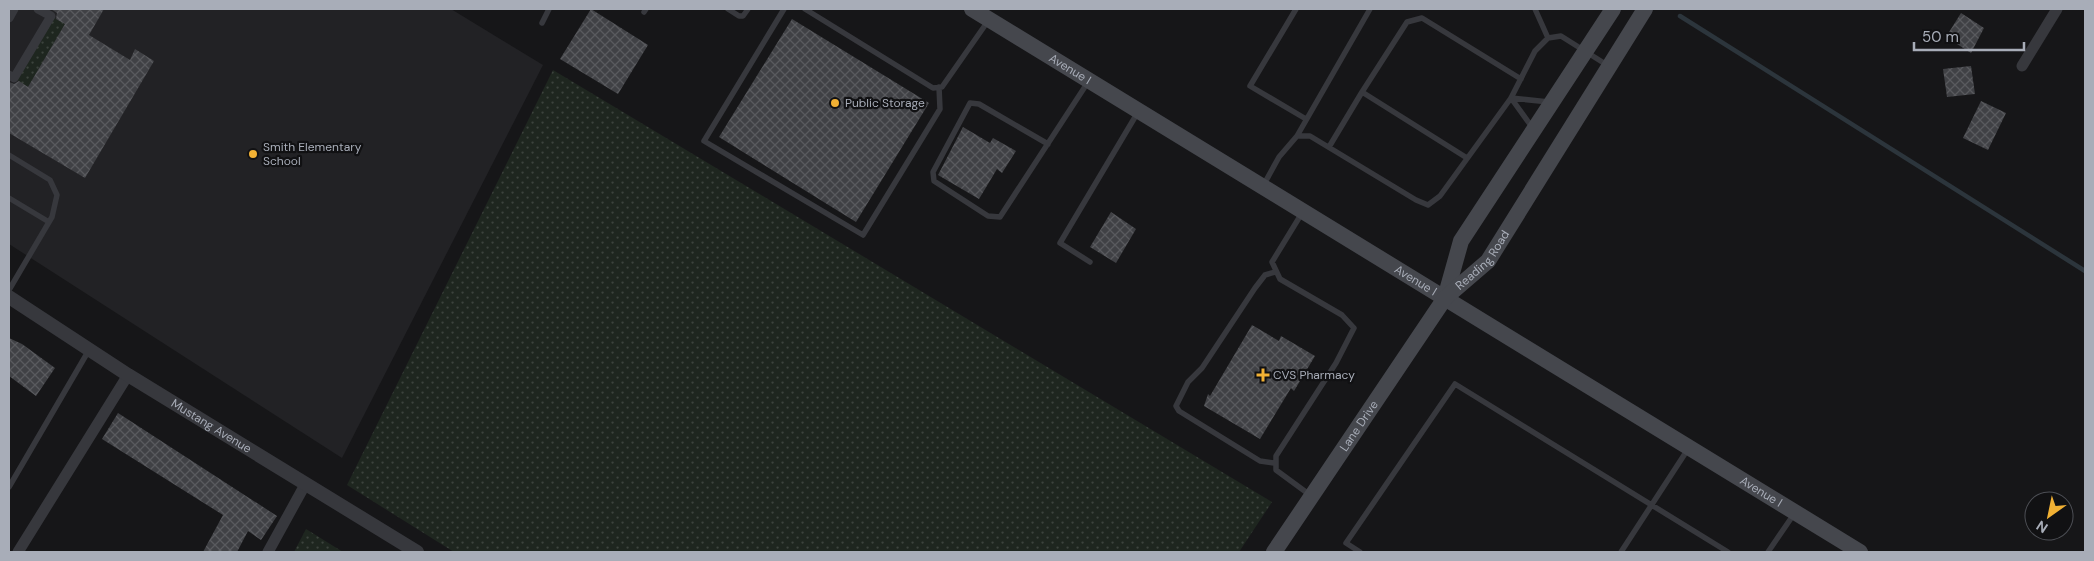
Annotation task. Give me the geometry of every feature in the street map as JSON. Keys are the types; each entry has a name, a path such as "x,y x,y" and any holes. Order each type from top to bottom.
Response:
{"main road":[{"name":"Avenue I","path":"972,9 1860,552"},
{"name":"Reading Road","path":"1445,298 1461,241 1613,9"},
{"name":"Reading Road","path":"1445,298 1488,260 1644,9"},
{"name":"Lane Drive","path":"1274,552 1445,298"}],"street":[{"path":"9,18 14,9"},
{"path":"9,75 14,78 51,16 38,9"},
{"path":"2022,66 2057,9"},
{"name":"Mustang Avenue","path":"9,297 128,375 417,552"},
{"path":"18,552 128,375"},
{"path":"268,552 306,483"}],"lane":[{"path":"542,23 549,9"},
{"path":"728,9 739,16 743,16 748,9"},
{"path":"784,9 704,141 863,236 940,109 938,87"},
{"path":"805,9 933,88 942,87 989,19"},
{"path":"1296,9 1250,86 1306,119"},
{"path":"1263,186 1279,158 1297,136 1370,9"},
{"path":"1535,9 1548,38"},
{"path":"1329,147 1407,22 1422,18 1521,79"},
{"path":"1297,136 1310,136 1416,200 1428,205 1440,196 1468,158 1511,98 1535,51 1548,38 1561,36 1609,66"},
{"path":"1048,144 979,104 970,103 933,172 934,182 988,216 1000,217 1048,144 1089,80"},
{"path":"1362,92 1468,158"},
{"path":"1511,98 1553,102"},
{"path":"1511,98 1534,130"},
{"path":"1090,262 1060,244 1139,110"},
{"path":"9,155 50,180 57,195 49,222 9,297"},
{"path":"9,198 49,222"},
{"path":"1304,211 1272,262 1275,272 1280,278 1342,314 1354,328 1336,363 1276,456 1274,463 1276,470 1282,476 1312,496"},
{"path":"1274,463 1260,460 1179,411 1176,406 1188,382 1202,368 1255,288 1265,275 1275,272"},
{"path":"9,488 89,350"},
{"path":"1360,552 1346,543 1455,384 1728,552"},
{"path":"1620,552 1689,447"},
{"path":"1768,552 1795,512"}],"shaded area":[{"name":"Smith Elementary School","path":"9,9 451,9 543,65 342,458 9,244"},
{"path":"51,16 65,24 28,87 14,78"},
{"path":"553,70 1272,502 1239,552 454,552 347,485"},
{"path":"306,529 343,552 294,552"}],"building":[{"path":"51,9 104,9 89,35 130,60 135,49 154,61 85,178 9,133 9,82 14,84 19,81 28,87 65,24 56,19 57,13"},
{"path":"591,9 648,45 618,94 560,59"},
{"path":"1961,13 1984,28 1971,53 1946,37"},
{"path":"792,19 929,103 856,222 719,137"},
{"path":"1971,66 1975,94 1947,97 1943,69"},
{"path":"1981,101 2006,113 1988,150 1963,138"},
{"path":"963,127 990,143 993,138 1016,151 1002,173 997,169 979,199 938,175"},
{"path":"1111,212 1136,229 1116,263 1090,247"},
{"name":"CVS Pharmacy","path":"1252,325 1279,341 1281,336 1315,356 1294,391 1291,388 1260,439 1204,406 1208,394 1210,396"},
{"path":"9,338 22,344 55,368 36,396 9,376"},
{"path":"118,413 277,516 261,540 248,531 237,552 203,552 223,515 102,439"}],"waterway":[{"path":"1680,16 2085,271"}],"place":[{"name":"Public Storage","path":"835,103"},
{"name":"Smith Elementary School","path":"253,154"},
{"name":"CVS Pharmacy","path":"1263,375"}]}
